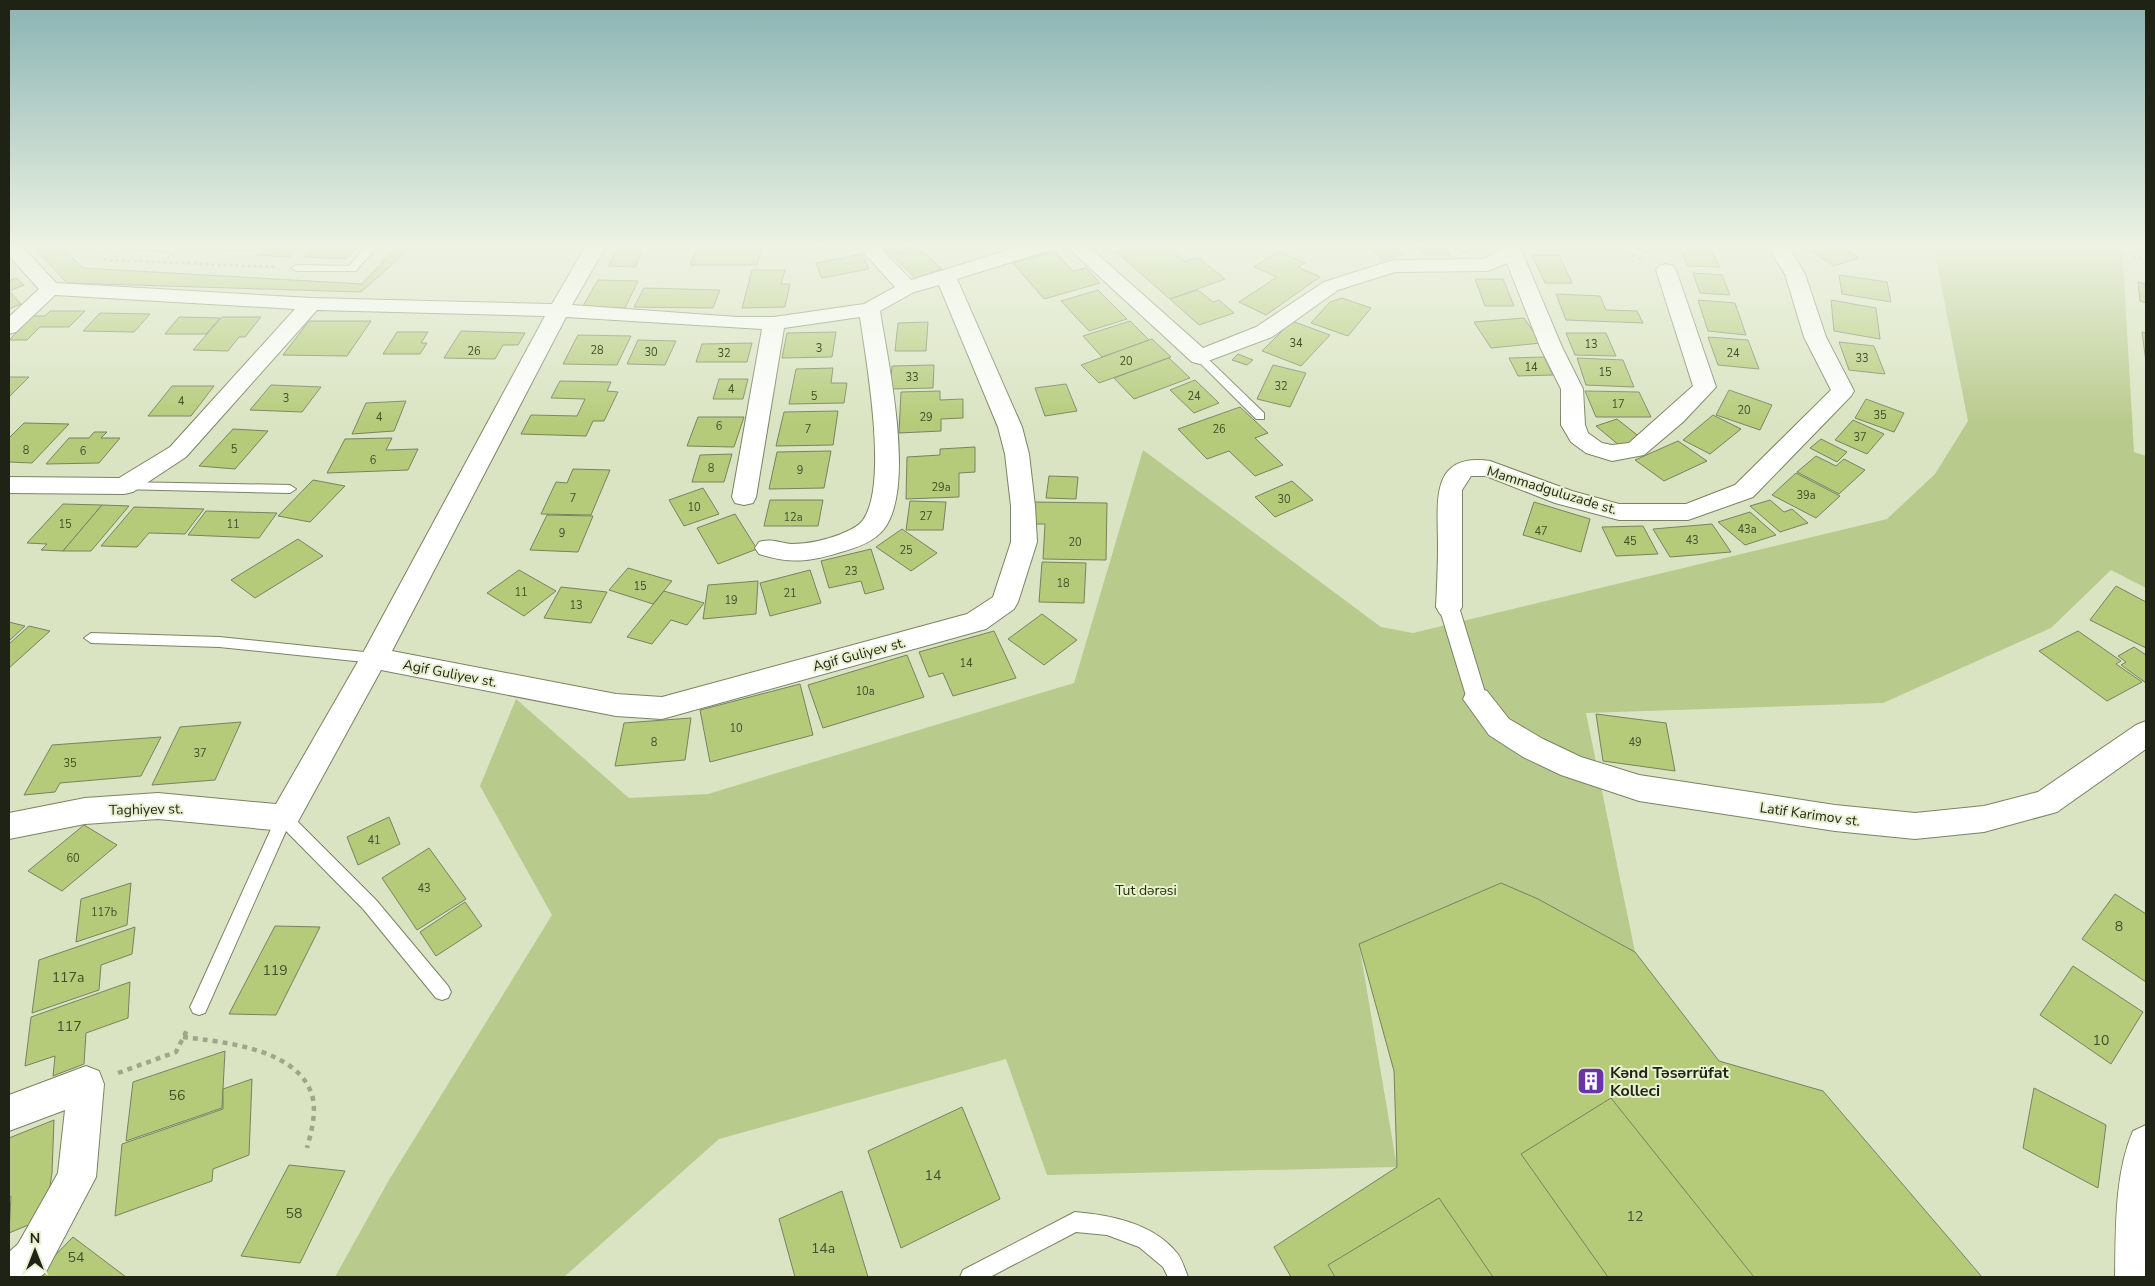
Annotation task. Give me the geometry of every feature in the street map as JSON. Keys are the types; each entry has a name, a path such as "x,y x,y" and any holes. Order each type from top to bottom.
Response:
{"street":[{"path":"9,328 34,304"},
{"path":"9,485 124,486 178,452 311,304"},
{"path":"312,304 559,310 738,323 774,323 869,309 878,304"},
{"path":"284,818 374,658 562,304"},
{"name":"Agif Guliyev st.","path":"374,658 616,705 662,708 976,622 1005,602 1024,542 1023,506 1017,454 1010,427 957,304"},
{"path":"1141,304 1200,357 1264,332 1305,304"},
{"path":"1533,304 1572,389 1573,425 1579,437 1594,448 1612,453 1636,450 1675,417 1705,387 1677,304"},
{"name":"Mammadguluzade st.","path":"1449,607 1451,550 1450,490 1455,478 1463,470 1476,467 1490,469 1564,497 1618,512 1688,512 1744,491 1843,391 1812,330 1805,304"},
{"path":"768,548 794,553 814,551 859,536 874,525 884,503 887,473 882,403 869,309"},
{"path":"744,497 774,323"},
{"path":"1449,607 1477,699"},
{"name":"Latif Karimov st.","path":"1477,699 1499,728 1533,748 1572,766 1639,788 1835,818 1915,826 1984,819 2046,803 2146,733"},
{"name":"Taghiyev st.","path":"9,826 85,810 158,806 284,818"},
{"path":"9,1113 86,1084 78,1177 32,1258 11,1277"},
{"path":"2135,1277 2138,1190 2146,1144"}],"lane":[{"path":"1200,357 1260,416"},
{"path":"124,486 290,489"},
{"path":"91,638 219,642 374,658"},
{"path":"199,1007 284,818 370,905 442,992"},
{"path":"970,1277 1075,1222 1108,1225 1145,1239 1170,1260 1178,1277"}],"path":[{"path":"183,1037 228,1042 268,1054 302,1076 313,1097 314,1115 308,1148"},
{"path":"86,1084 176,1052"}],"green space":[{"name":"Tut dərəsi","path":"1945,304 2125,304 2134,452 2146,456 2146,588 2111,570 2051,628 1883,703 1586,713 1635,952 1501,883 1359,944 1397,1167 1047,1175 1006,1059 719,1139 564,1277 335,1277 389,1180 552,915 480,786 516,699 629,798 708,794 1074,683 1143,450 1381,627 1413,633 1887,519 1935,474 1968,421"}],"building":[{"path":"9,304 21,304 9,309"},
{"path":"584,304 627,304 625,308 583,306"},
{"path":"636,304 715,304 713,308 634,307"},
{"path":"743,304 786,304 785,307 742,308"},
{"path":"1064,304 1112,304 1127,319 1089,331"},
{"path":"1176,304 1224,304 1234,313 1199,325"},
{"path":"1243,304 1282,304 1266,315"},
{"path":"1328,304 1359,304 1371,308 1348,336 1311,323"},
{"path":"1484,304 1513,304 1514,306 1485,306"},
{"path":"1560,304 1603,304 1606,310 1637,311 1643,323 1566,320"},
{"path":"1699,304 1735,304 1746,335 1708,331"},
{"path":"1831,304 1854,304 1876,308 1880,339 1834,331"},
{"path":"50,311 85,311 69,327 40,327 27,340 9,340 33,316 45,316"},
{"path":"100,313 150,314 134,332 83,331"},
{"path":"179,317 220,318 206,334 165,334"},
{"path":"222,317 261,317 245,337 239,337 228,351 193,350"},
{"path":"1524,318 1541,343 1491,348 1474,322"},
{"path":"309,321 371,321 347,356 283,355"},
{"path":"1130,321 1149,340 1102,357 1083,336"},
{"path":"1292,321 1330,335 1301,366 1262,351"},
{"path":"928,322 926,351 895,351 898,323"},
{"path":"461,331 525,333 518,345 503,345 495,359 444,358"},
{"path":"397,332 428,332 421,343 427,343 420,354 383,354"},
{"path":"836,332 832,357 782,358 787,333"},
{"path":"2142,332 2146,333 2146,362"},
{"path":"1566,333 1606,333 1616,356 1575,355"},
{"path":"578,335 631,336 617,365 563,364"},
{"path":"1708,337 1748,340 1759,369 1718,365"},
{"path":"1152,339 1171,357 1099,383 1081,365"},
{"path":"638,340 676,341 665,365 627,364"},
{"path":"1839,342 1874,346 1885,374 1849,370"},
{"path":"752,343 747,362 696,362 702,344"},
{"path":"1238,354 1253,360 1247,365 1232,360"},
{"path":"1544,357 1553,375 1518,376 1509,358"},
{"path":"1169,358 1190,378 1134,399 1114,378"},
{"path":"1577,358 1623,360 1634,387 1586,385"},
{"path":"934,365 933,388 890,389 892,366"},
{"path":"1273,365 1306,373 1290,407 1257,399"},
{"path":"833,368 831,383 847,383 844,403 789,404 796,369"},
{"path":"9,377 29,377 9,397"},
{"path":"719,379 748,379 743,399 713,399"},
{"path":"1195,380 1219,403 1194,413 1170,390"},
{"path":"560,381 611,382 607,391 618,392 604,421 593,421 586,436 521,434 531,415 577,416 585,399 551,398"},
{"path":"1066,384 1077,411 1045,416 1035,388"},
{"path":"271,385 321,387 302,412 250,410"},
{"path":"172,386 214,386 191,416 148,416"},
{"path":"1729,390 1772,405 1760,430 1716,415"},
{"path":"940,391 940,400 963,399 963,418 941,419 941,431 899,433 901,392"},
{"path":"1585,391 1639,392 1651,417 1596,417"},
{"path":"1866,399 1904,413 1894,432 1855,418"},
{"path":"406,401 394,431 352,434 366,403"},
{"path":"1240,407 1268,433 1255,438 1283,465 1255,476 1229,451 1207,459 1178,429"},
{"path":"838,411 833,445 776,446 784,412"},
{"path":"1713,415 1741,429 1710,454 1683,440"},
{"path":"698,417 744,417 734,447 687,446"},
{"path":"1617,419 1641,438 1620,446 1596,426"},
{"path":"1853,420 1884,434 1867,454 1835,440"},
{"path":"24,423 69,424 32,463 9,462 9,438"},
{"path":"233,429 268,431 235,469 199,466"},
{"path":"94,432 107,432 101,438 120,438 99,463 46,464 69,438 89,438"},
{"path":"392,438 386,450 418,449 408,470 327,473 345,439"},
{"path":"1821,439 1847,452 1837,462 1810,448"},
{"path":"1678,441 1707,461 1664,481 1635,460"},
{"path":"975,447 975,472 959,473 959,497 906,499 907,457 940,455 940,449"},
{"path":"831,451 824,488 769,489 777,452"},
{"path":"732,454 724,482 692,482 700,455"},
{"path":"1816,456 1836,466 1844,459 1865,470 1839,494 1797,472"},
{"path":"573,469 610,470 591,515 541,514 556,482 567,483"},
{"path":"1796,473 1840,496 1816,518 1772,495"},
{"path":"1049,476 1078,477 1076,499 1046,498"},
{"path":"313,480 345,486 310,522 278,516"},
{"path":"1292,481 1313,500 1275,517 1255,497"},
{"path":"703,488 719,514 684,526 669,500"},
{"path":"770,500 823,500 818,526 764,526"},
{"path":"1770,500 1784,512 1792,509 1808,523 1780,532 1750,506"},
{"path":"910,501 946,502 943,530 906,530"},
{"path":"1034,502 1107,503 1106,560 1043,559 1045,524 1032,524"},
{"path":"1534,502 1590,519 1581,552 1523,535"},
{"path":"63,504 102,505 63,551 41,550 47,544 27,543"},
{"path":"102,505 129,506 91,551 63,551"},
{"path":"134,507 204,509 185,534 149,533 137,547 101,546"},
{"path":"206,511 277,513 259,538 188,535"},
{"path":"1750,512 1776,535 1745,545 1718,522"},
{"path":"735,514 757,549 718,564 697,528"},
{"path":"547,515 593,516 578,552 530,550"},
{"path":"1712,524 1731,552 1670,557 1653,529"},
{"path":"1643,526 1658,554 1616,556 1602,527"},
{"path":"902,529 937,553 911,571 876,547"},
{"path":"298,539 323,556 255,598 231,580"},
{"path":"871,549 884,589 865,594 861,581 829,588 821,561"},
{"path":"1042,562 1086,563 1084,603 1039,602"},
{"path":"628,568 672,581 653,604 609,590"},
{"path":"519,570 556,591 524,616 487,593"},
{"path":"810,570 821,603 770,616 760,583"},
{"path":"758,581 756,614 703,619 708,585"},
{"path":"2116,586 2146,602 2146,648 2090,620"},
{"path":"561,587 607,592 591,623 544,618"},
{"path":"664,591 704,603 687,625 671,620 652,644 627,637"},
{"path":"1042,614 1077,640 1044,665 1008,639"},
{"path":"9,622 25,626 9,641"},
{"path":"29,626 50,631 9,668 9,644"},
{"path":"994,631 1016,678 953,696 943,673 929,677 919,652"},
{"path":"2078,631 2121,661 2116,664 2142,682 2107,701 2039,651"},
{"path":"2134,647 2146,655 2146,683 2121,665 2126,662 2118,656"},
{"path":"907,655 924,697 823,728 808,685"},
{"path":"800,684 813,735 710,762 700,710"},
{"path":"1596,714 1666,723 1675,771 1603,761"},
{"path":"691,718 685,760 615,766 624,723"},
{"path":"241,722 215,780 152,785 180,727"},
{"path":"161,737 141,776 60,783 55,792 24,795 52,745"},
{"path":"389,817 400,844 358,865 347,837"},
{"path":"84,825 117,845 62,891 28,871"},
{"path":"429,848 466,899 417,930 382,878"},
{"path":"131,883 127,925 76,942 81,899"},
{"name":"Kənd Təsərrüfat Kolleci","path":"1501,883 1538,899 1635,952 1719,1061 1823,1091 1982,1277 1291,1277 1274,1247 1397,1167 1394,1071 1359,944"},
{"path":"2115,894 2146,914 2146,982 2082,939"},
{"path":"465,902 482,926 436,956 420,932"},
{"path":"275,926 320,927 276,1015 229,1014"},
{"path":"135,927 132,954 101,965 99,990 32,1013 39,960"},
{"path":"2073,966 2143,1012 2111,1064 2040,1015"},
{"path":"130,982 128,1018 86,1033 84,1064 53,1076 55,1056 25,1066 31,1017"},
{"path":"225,1051 222,1108 126,1141 133,1082"},
{"path":"252,1079 249,1155 213,1169 212,1181 115,1216 122,1144 223,1109 223,1089"},
{"path":"2034,1088 2106,1125 2098,1188 2023,1148"},
{"path":"1611,1098 1754,1277 1608,1277 1521,1154"},
{"path":"962,1107 1000,1199 901,1248 868,1151"},
{"path":"54,1120 52,1173 48,1199 33,1223 9,1233 11,1196 9,1197 9,1138"},
{"path":"289,1165 345,1171 300,1263 241,1256"},
{"path":"842,1191 868,1277 795,1277 779,1219"},
{"path":"1439,1198 1493,1277 1335,1277 1328,1265"},
{"path":"73,1237 126,1277 34,1277"}],"place":[{"name":"Kənd Təsərrüfat Kolleci","path":"1591,1081"}]}
